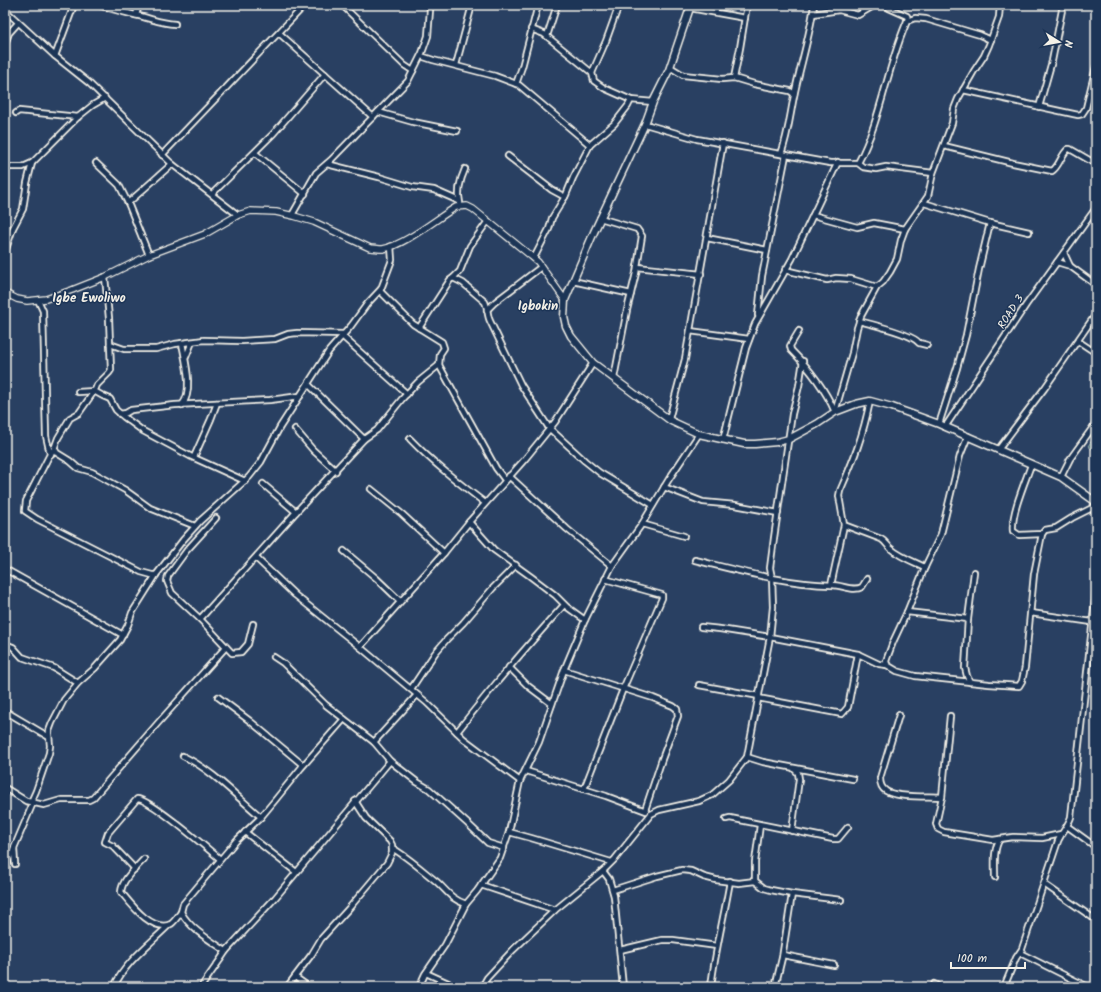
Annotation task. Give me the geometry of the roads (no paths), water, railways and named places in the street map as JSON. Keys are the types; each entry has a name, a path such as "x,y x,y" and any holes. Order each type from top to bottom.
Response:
{"main road":[{"path":"690,6 670,67 653,102 645,124 600,218 565,300 564,317 566,326 571,336 593,363 668,419 699,434 723,440 755,444 789,439 817,424 835,412 856,404 870,401 892,407 942,425 1061,477 1096,502"}],"street":[{"path":"9,5 5,11 18,23 105,98 172,164 238,215"},
{"path":"55,56 74,5"},
{"path":"99,5 163,23 175,24"},
{"path":"136,15 139,5"},
{"path":"162,155 305,5"},
{"path":"342,5 404,65 413,71"},
{"path":"292,215 316,174 408,81 422,53 428,36 429,5"},
{"path":"456,65 472,5"},
{"path":"516,84 538,5"},
{"path":"547,36 556,5"},
{"path":"619,5 606,41 592,73 592,77 597,84 631,100 653,102"},
{"path":"734,78 747,5"},
{"path":"758,318 762,276 784,154 792,93 797,87 814,5"},
{"path":"813,14 839,10 858,15 875,5"},
{"path":"858,163 865,151 889,72 907,21 907,16 889,8 886,5"},
{"path":"835,412 862,311 877,287 884,282 894,265 905,229 928,196 933,173 952,123 954,109 963,90 984,56 999,17 1000,5"},
{"path":"1039,107 1052,61 1063,5"},
{"path":"690,6 745,18"},
{"path":"907,21 915,18 926,19 980,35 991,40"},
{"path":"5,44 9,33 18,23"},
{"path":"531,29 538,30 547,36 592,73"},
{"path":"279,33 373,117"},
{"path":"424,57 456,65 516,84 564,122 590,145"},
{"path":"670,67 687,76 722,79 734,78 792,93"},
{"path":"963,90 1078,115 1082,114 1086,108 1096,67"},
{"path":"212,194 273,134 325,74"},
{"path":"1091,87 1096,90"},
{"path":"5,167 23,167 32,162 78,117 105,98"},
{"path":"534,258 549,229 552,218 565,198 573,178 590,145 614,124 631,100"},
{"path":"16,113 19,111 78,117"},
{"path":"378,112 413,122 457,131"},
{"path":"645,124 688,137 830,163 858,163 863,166 876,169 886,167 933,173"},
{"path":"668,419 685,358 723,143"},
{"path":"944,146 1052,171 1055,169 1059,160 1068,149 1096,164"},
{"path":"255,153 305,194"},
{"path":"508,156 552,190 565,198"},
{"path":"5,252 13,228 23,209 32,162"},
{"path":"96,162 119,185 149,255"},
{"path":"723,440 749,339 758,318 786,270 838,162"},
{"path":"128,203 172,164"},
{"path":"327,164 412,187 434,190 473,209 534,258 565,300"},
{"path":"461,204 460,179 465,169"},
{"path":"924,203 990,223 1029,232"},
{"path":"5,293 22,300 38,300 72,290 105,277 149,255 205,234 238,215 251,211 292,215 314,222 370,248 380,249 410,238 461,204"},
{"name":"ROAD 3","path":"942,425 1096,208"},
{"path":"813,215 857,227 874,223 905,229"},
{"path":"600,218 637,229 640,231 642,236 614,378"},
{"path":"419,328 452,278 460,271 470,246 488,221"},
{"path":"942,425 967,330 990,223"},
{"path":"707,238 767,250"},
{"path":"5,869 7,859 14,848 49,753 50,746 48,735 52,723 64,700 78,683 95,668 120,640 132,613 156,576 195,526 245,481 260,462 280,427 329,351 358,318 367,304 380,291 384,284 392,260 390,246"},
{"path":"1064,253 1070,266"},
{"path":"1057,262 1070,266 1096,285"},
{"path":"487,310 495,302 541,267"},
{"path":"637,267 701,274"},
{"path":"786,270 827,280 838,278 851,279 877,287"},
{"path":"460,271 462,282"},
{"path":"56,451 58,438 70,418 79,413 94,392 100,380 111,370 109,318 105,277"},
{"path":"452,278 462,282 485,302 490,321 521,385 549,428 600,472 653,505"},
{"path":"573,281 631,294"},
{"path":"380,291 400,312 419,328 440,340 444,345 444,348 440,354 439,365 496,468 505,480"},
{"path":"38,300 43,311 46,436 50,454"},
{"path":"998,450 1044,389 1096,314"},
{"path":"859,321 905,335 919,343 926,345"},
{"path":"690,331 749,339"},
{"path":"799,331 790,346 791,350 812,372 835,412"},
{"path":"110,344 124,349 156,349 204,340 242,341 275,339 288,334 297,333 343,335 407,394"},
{"path":"1078,341 1096,353"},
{"path":"185,358 192,342"},
{"path":"182,343 188,388 185,403"},
{"path":"482,987 487,978 513,950 556,910 603,871 615,859 651,814 659,810 699,801 712,795 729,780 747,757 773,620 772,578 770,568 792,414 803,361"},
{"path":"360,646 444,553 555,422 593,363"},
{"path":"200,619 296,512 364,440 377,430 418,382 439,365"},
{"path":"308,384 364,440"},
{"path":"78,392 94,392 110,399 120,414 126,416 143,430 194,457 245,481"},
{"path":"126,416 131,410 185,403 270,400 300,396"},
{"path":"831,585 844,525 839,496 840,491 857,453 864,432 870,401"},
{"path":"194,457 217,403"},
{"path":"1061,477 1070,459 1096,423"},
{"path":"295,429 313,450 336,471"},
{"path":"419,987 426,973 445,945 466,904 494,868 504,848 520,782 538,742 564,670 585,620 605,579 699,434"},
{"path":"887,665 886,661 893,642 925,567 943,530 960,456 968,436"},
{"path":"410,438 454,480 486,503"},
{"path":"56,451 50,454 26,501 25,511 141,572 156,576"},
{"path":"56,451 81,470 92,472 125,490 150,508 195,526"},
{"path":"1031,465 1012,525 1013,531 1019,535 1042,534"},
{"path":"509,476 567,529 612,566"},
{"path":"263,484 296,512"},
{"path":"664,487 704,502 735,505 778,514"},
{"path":"371,489 402,514 444,553"},
{"path":"700,627 770,637 858,654 879,664 887,665 897,671 915,676 1018,686 1021,685 1025,667 1034,574 1042,534 1045,530 1056,528 1096,506"},
{"path":"216,518 187,550 168,576 167,581 172,593 200,619 232,653 241,652 248,644 254,624"},
{"path":"469,522 494,550 516,565 585,620"},
{"path":"642,524 684,536"},
{"path":"844,525 885,541 890,548 902,556 925,567"},
{"path":"344,551 400,601"},
{"path":"256,558 295,595 360,646 411,690 418,694 457,732 485,756 520,782"},
{"path":"695,560 772,578 818,585 831,585 859,589 864,586 867,579"},
{"path":"411,690 447,639 516,565"},
{"path":"5,569 123,635"},
{"path":"970,682 965,668 968,619 974,572"},
{"path":"584,789 623,689 662,598 662,595 652,591 605,579"},
{"path":"1004,987 1016,958 1020,953 1058,841 1071,817 1096,591"},
{"path":"457,732 544,625 564,604"},
{"path":"907,612 968,619"},
{"path":"1031,613 1092,622"},
{"path":"5,644 12,647 22,657 54,668 78,683"},
{"path":"5,788 18,797 44,805 60,800 89,800 93,798 226,647"},
{"path":"699,685 842,714 848,707 858,654"},
{"path":"274,656 326,705 374,742 390,760 417,782 429,789 488,843 504,848"},
{"path":"509,667 528,686 552,704"},
{"path":"564,670 653,698 677,709 678,716 645,810"},
{"path":"374,742 418,694"},
{"path":"218,697 250,721 303,765"},
{"path":"5,711 48,735"},
{"path":"899,715 880,778 880,784 885,791 891,794 942,797"},
{"path":"950,716 942,797 936,824 940,830 982,839 1000,840 1013,837 1042,838 1061,834"},
{"path":"114,987 119,975 126,966 169,924 175,921 181,912 183,904 220,859 261,817 303,765 344,719"},
{"path":"183,756 196,762 261,817"},
{"path":"747,757 794,769 852,780"},
{"path":"200,987 226,951 275,898 390,760"},
{"path":"792,831 799,779 798,773 794,769"},
{"path":"526,771 606,796 645,810 651,814"},
{"path":"135,869 113,846 105,842 108,833 137,799 143,800 174,821 220,859"},
{"path":"287,987 321,939 387,863 392,853 390,841 366,818 355,801"},
{"path":"726,819 730,818 833,839 838,839 848,827"},
{"path":"755,881 755,862 760,825"},
{"path":"1067,826 1096,847"},
{"path":"245,832 296,872"},
{"path":"509,832 611,862"},
{"path":"1050,836 1058,841"},
{"path":"995,877 996,850 997,844 1000,840"},
{"path":"14,848 15,864"},
{"path":"392,848 401,853 454,899 466,904"},
{"path":"144,859 124,882 121,887 121,892 138,913 145,918 157,924 169,924"},
{"path":"613,890 682,870 691,871 716,880 739,883 755,881 764,888 792,894 841,900"},
{"path":"603,871 613,890 623,987"},
{"path":"710,987 730,881"},
{"path":"1044,884 1096,920"},
{"path":"481,885 556,910"},
{"path":"776,987 783,955 792,894"},
{"path":"181,912 206,939 226,951"},
{"path":"620,950 662,940 717,946"},
{"path":"1020,953 1088,987"},
{"path":"783,955 834,965"},
{"path":"426,973 457,987"},
{"path":"295,977 309,987"},
{"path":"934,984 940,987"}],"district":[{"name":"Igbe Ewoliwo","path":"89,298"},
{"name":"Igbokin","path":"538,306"}]}
